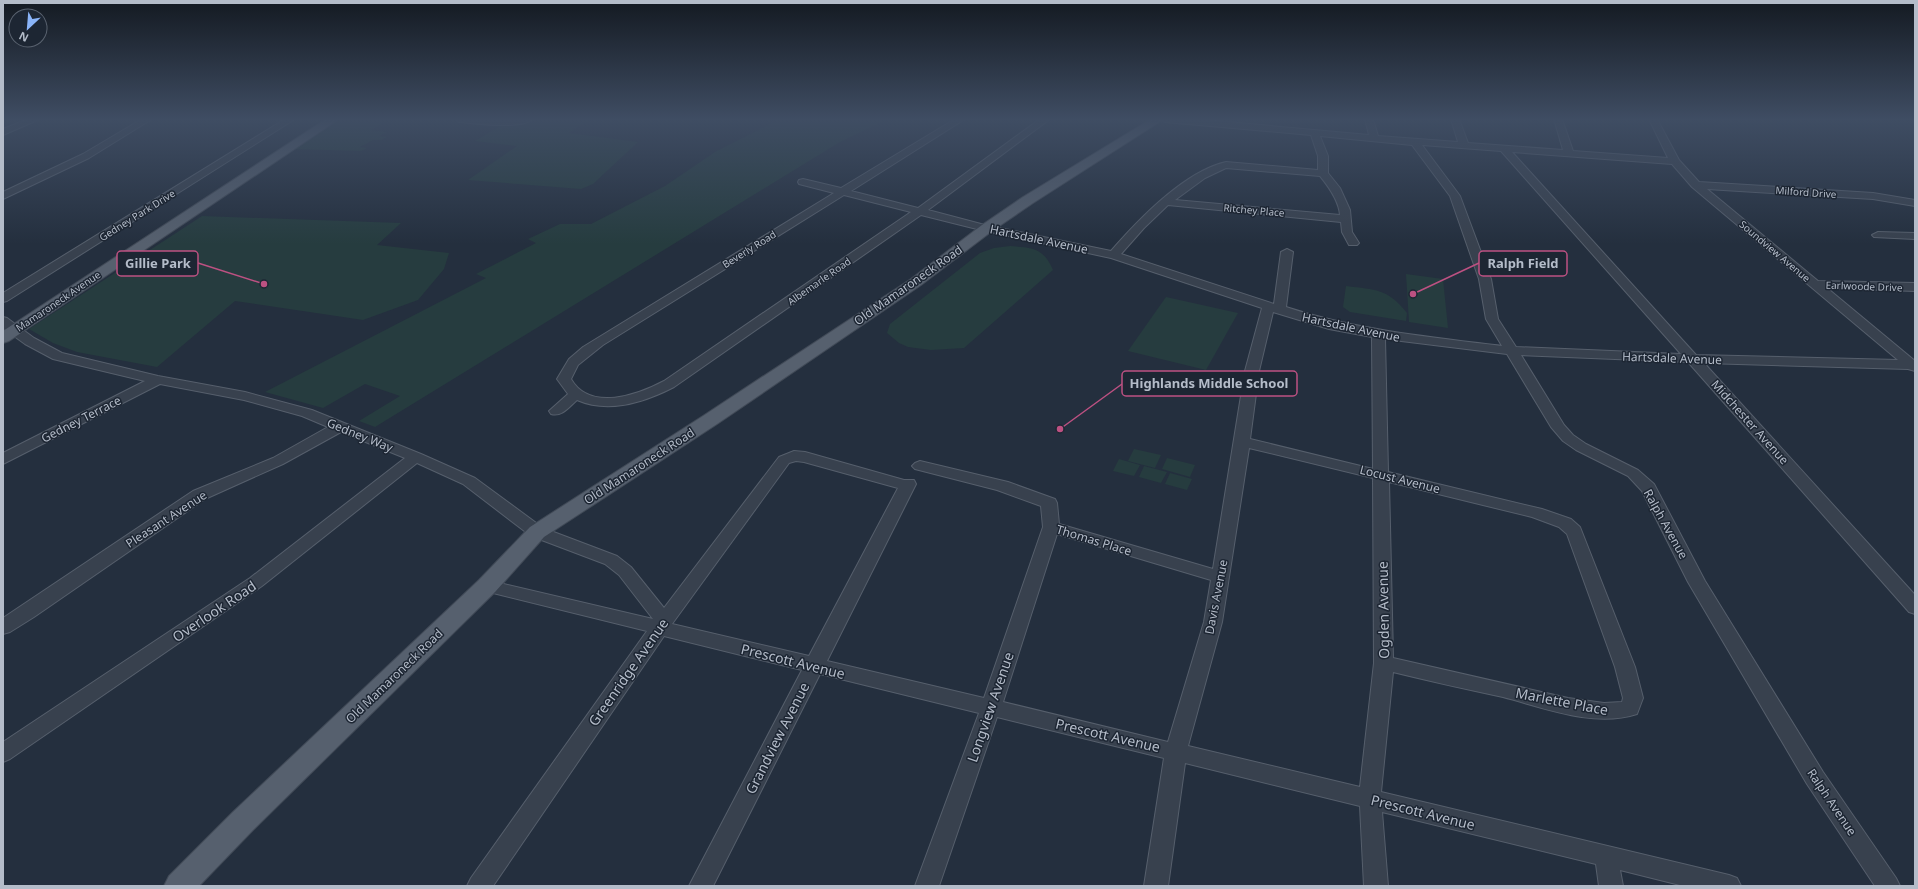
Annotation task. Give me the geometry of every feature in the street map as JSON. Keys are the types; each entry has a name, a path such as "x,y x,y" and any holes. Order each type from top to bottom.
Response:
{"main road":[{"name":"Mamaroneck Avenue","path":"6,328 258,160"},
{"name":"Mamaroneck Avenue","path":"6,328 269,160"},
{"name":"Old Mamaroneck Road","path":"179,886 243,821 487,586 537,532 710,420 916,282 987,228 1028,200 1092,160"}],"street":[{"path":"3,196 77,160"},
{"name":"Gedney Park Drive","path":"3,298 224,160"},
{"name":"Beverly Road","path":"576,394 570,389 564,378 567,368 587,351 895,160"},
{"name":"Albemarle Road","path":"576,394 593,400 613,402 630,400 650,394 669,384 920,211 989,160"},
{"path":"1323,160 1323,173 1335,188 1345,210 1344,219 1347,232 1353,243"},
{"name":"Ralph Avenue","path":"1429,160 1455,196 1485,279 1492,319 1558,427 1568,438 1632,473 1648,488 1672,530 1697,582 1733,643 1815,778 1888,886"},
{"name":"Midchester Avenue","path":"1514,160 1915,607"},
{"path":"1668,160 1675,161"},
{"name":"Soundview Avenue","path":"1675,161 1696,185 1914,366"},
{"path":"1114,255 1146,218 1164,202 1196,179 1218,166 1226,165 1323,173"},
{"name":"Hartsdale Avenue","path":"803,182 987,228 1114,255 1274,308 1334,326 1378,334 1512,350 1914,366"},
{"name":"Milford Drive","path":"1696,185 1873,196 1911,202"},
{"name":"Ritchey Place","path":"1164,202 1253,209 1344,219"},
{"path":"1911,202 1915,215"},
{"path":"1878,235 1915,236"},
{"name":"Davis Avenue","path":"1156,886 1176,751 1213,622 1252,371 1274,308 1287,252"},
{"name":"Earlwoode Drive","path":"1814,284 1915,288"},
{"name":"Gedney Way","path":"6,328 44,350 58,356 158,380 245,396 307,413 416,457 470,481 537,532 611,560 625,571 662,624"},
{"name":"Ogden Avenue","path":"1376,886 1370,799 1384,663 1378,334"},
{"name":"Gedney Terrace","path":"3,459 158,380"},
{"path":"556,411 576,394"},
{"name":"Pleasant Avenue","path":"3,627 28,612 199,495 278,461 339,427"},
{"name":"Locust Avenue","path":"1242,442 1380,474 1528,511 1557,520"},
{"name":"Greenridge Avenue","path":"479,886 662,624 782,461 794,456 806,457 908,485"},
{"name":"Overlook Road","path":"3,753 256,582 416,457"},
{"name":"Thomas Place","path":"920,466 982,481 1039,498 1049,503 1051,527 1221,577"},
{"name":"Grandview Avenue","path":"701,886 908,485"},
{"name":"Marlette Place","path":"1384,663 1576,706 1610,711 1624,711 1630,708 1633,698 1625,667 1574,531 1565,523 1557,520"},
{"name":"Longview Avenue","path":"927,886 991,707 1051,527"},
{"name":"Prescott Avenue","path":"487,586 662,624 814,666 1176,751 1729,886"},
{"path":"1606,856 1612,886"}],"green space":[{"path":"496,160 618,160 593,184 581,189 468,180"},
{"path":"703,160 810,160 375,427 359,421 400,396 365,384 323,408 265,392 486,278 476,274 536,243 528,239 560,224 591,224 665,186"},
{"path":"202,216 401,223 377,245 449,253 444,269 418,300 363,320 235,301 157,367 77,352 53,343 29,329"},
{"path":"1010,246 1025,247 1036,250 1045,257 1053,270 964,348 931,350 908,347 899,343 887,333 890,324 980,253 994,248"},
{"path":"1406,274 1443,279 1448,328 1409,322"},
{"path":"1346,286 1373,290 1387,295 1400,305 1407,313 1406,321 1350,312 1343,307"},
{"path":"1166,297 1238,313 1206,370 1128,351"},
{"path":"1134,449 1161,455 1155,468 1128,461"},
{"path":"1167,458 1195,465 1190,477 1162,469"},
{"path":"1119,459 1140,465 1134,476 1113,471"},
{"path":"1144,466 1167,472 1161,483 1139,477"},
{"path":"1170,473 1192,479 1187,490 1165,484"}],"place":[{"name":"Gillie Park","path":"264,284"},
{"name":"Ralph Field","path":"1413,294"},
{"name":"Highlands Middle School","path":"1060,429"}]}
